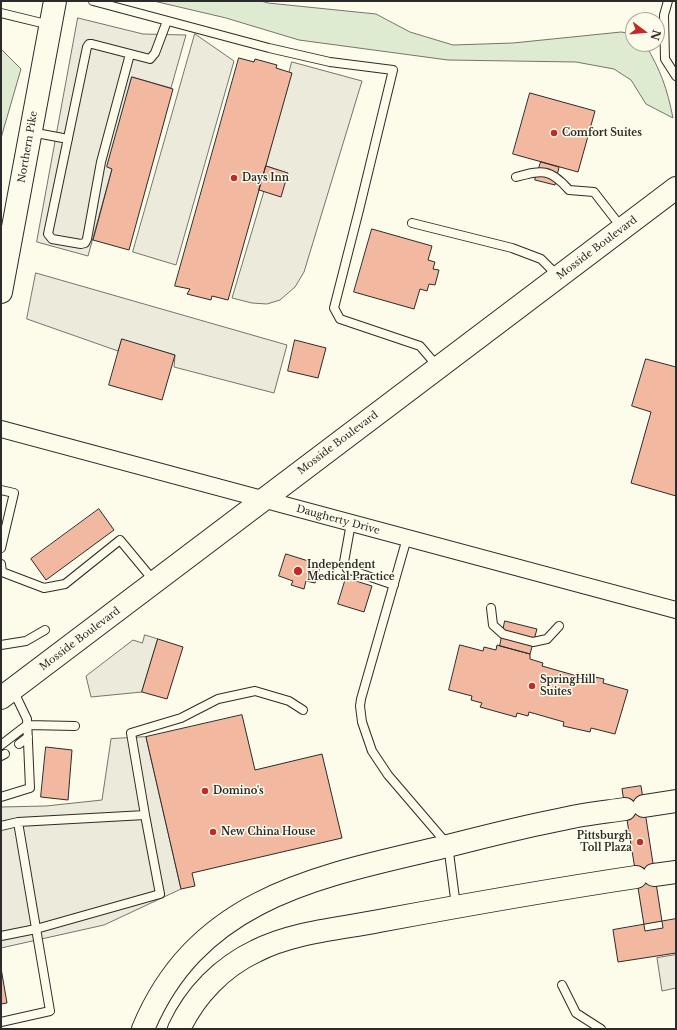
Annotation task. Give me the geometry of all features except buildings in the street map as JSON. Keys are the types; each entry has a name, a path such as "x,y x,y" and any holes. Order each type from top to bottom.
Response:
{"main road":[{"name":"Northern Pike","path":"1,292 55,1"},
{"name":"Mosside Boulevard","path":"7,694 676,188"},
{"path":"143,1029 153,1006 176,969 206,938 238,915 278,894 331,874 563,818 676,802"},
{"path":"178,1029 191,1007 215,978 228,967 256,950 291,938 512,896 676,872"}],"street":[{"name":"Daugherty Drive","path":"1,429 676,610"}],"lane":[{"path":"93,1 269,48 330,62 393,70 334,308 340,319 420,346 438,368"},
{"path":"668,1 664,15 665,59 676,76"},
{"path":"1,12 51,25"},
{"path":"130,54 101,162 85,243 81,244 52,239 48,234 89,44 130,54 150,59 155,53 166,21"},
{"path":"31,132 68,139"},
{"path":"516,177 538,171 557,176 568,190 594,192 622,229"},
{"path":"412,223 512,248 541,259 558,277"},
{"path":"1,490 14,493 1,548"},
{"path":"351,523 344,562 348,569 394,585"},
{"path":"407,538 361,699 360,706 362,722 372,751 388,775 448,846 456,906"},
{"path":"1,564 2,572 44,588 66,584 120,540 154,582"},
{"path":"491,608 493,625 502,634 533,642 547,639 559,626"},
{"path":"1,645 26,641 44,630"},
{"path":"1,936 36,929 160,894 131,733 182,718 218,700 255,690 289,701 303,710"},
{"path":"1,797 12,791 30,788 27,719 7,694"},
{"path":"1,745 27,725 75,726"},
{"path":"19,744 28,738"},
{"path":"1,826 18,822 145,815"},
{"path":"1,1022 50,1011 18,822"},
{"path":"562,985 576,1013 601,1029"}],"green space":[{"path":"154,1 261,1 268,3 376,14 410,32 453,45 513,43 625,33 625,52 649,52 666,89 673,118 646,104 631,80 614,69 576,62 448,60 299,40 226,18"},
{"path":"1,49 21,69 1,138"}],"shaded area":[{"path":"78,18 143,34 186,35 171,88 132,77 112,169 88,256 37,242"},
{"path":"195,34 234,61 176,265 133,252"},
{"path":"292,62 362,81 304,272 295,287 280,300 267,304 252,303 232,298 264,191 287,173 266,166"},
{"path":"36,273 287,345 274,393 174,367 175,355 122,340 118,351 27,319"},
{"path":"145,635 158,639 142,692 91,697 86,676 133,640 142,643"},
{"path":"146,737 181,889 104,925 1,948 1,807 46,806 102,800 111,739"},
{"path":"676,955 676,988 662,991 657,958"}],"place":[{"name":"Comfort Suites","path":"554,133"},
{"name":"Days Inn","path":"234,178"},
{"name":"Independent Medical Practice","path":"298,571"},
{"name":"SpringHill Suites","path":"532,686"},
{"name":"Domino's","path":"205,791"},
{"name":"New China House","path":"213,832"},
{"name":"Pittsburgh Toll Plaza","path":"640,842"}]}
